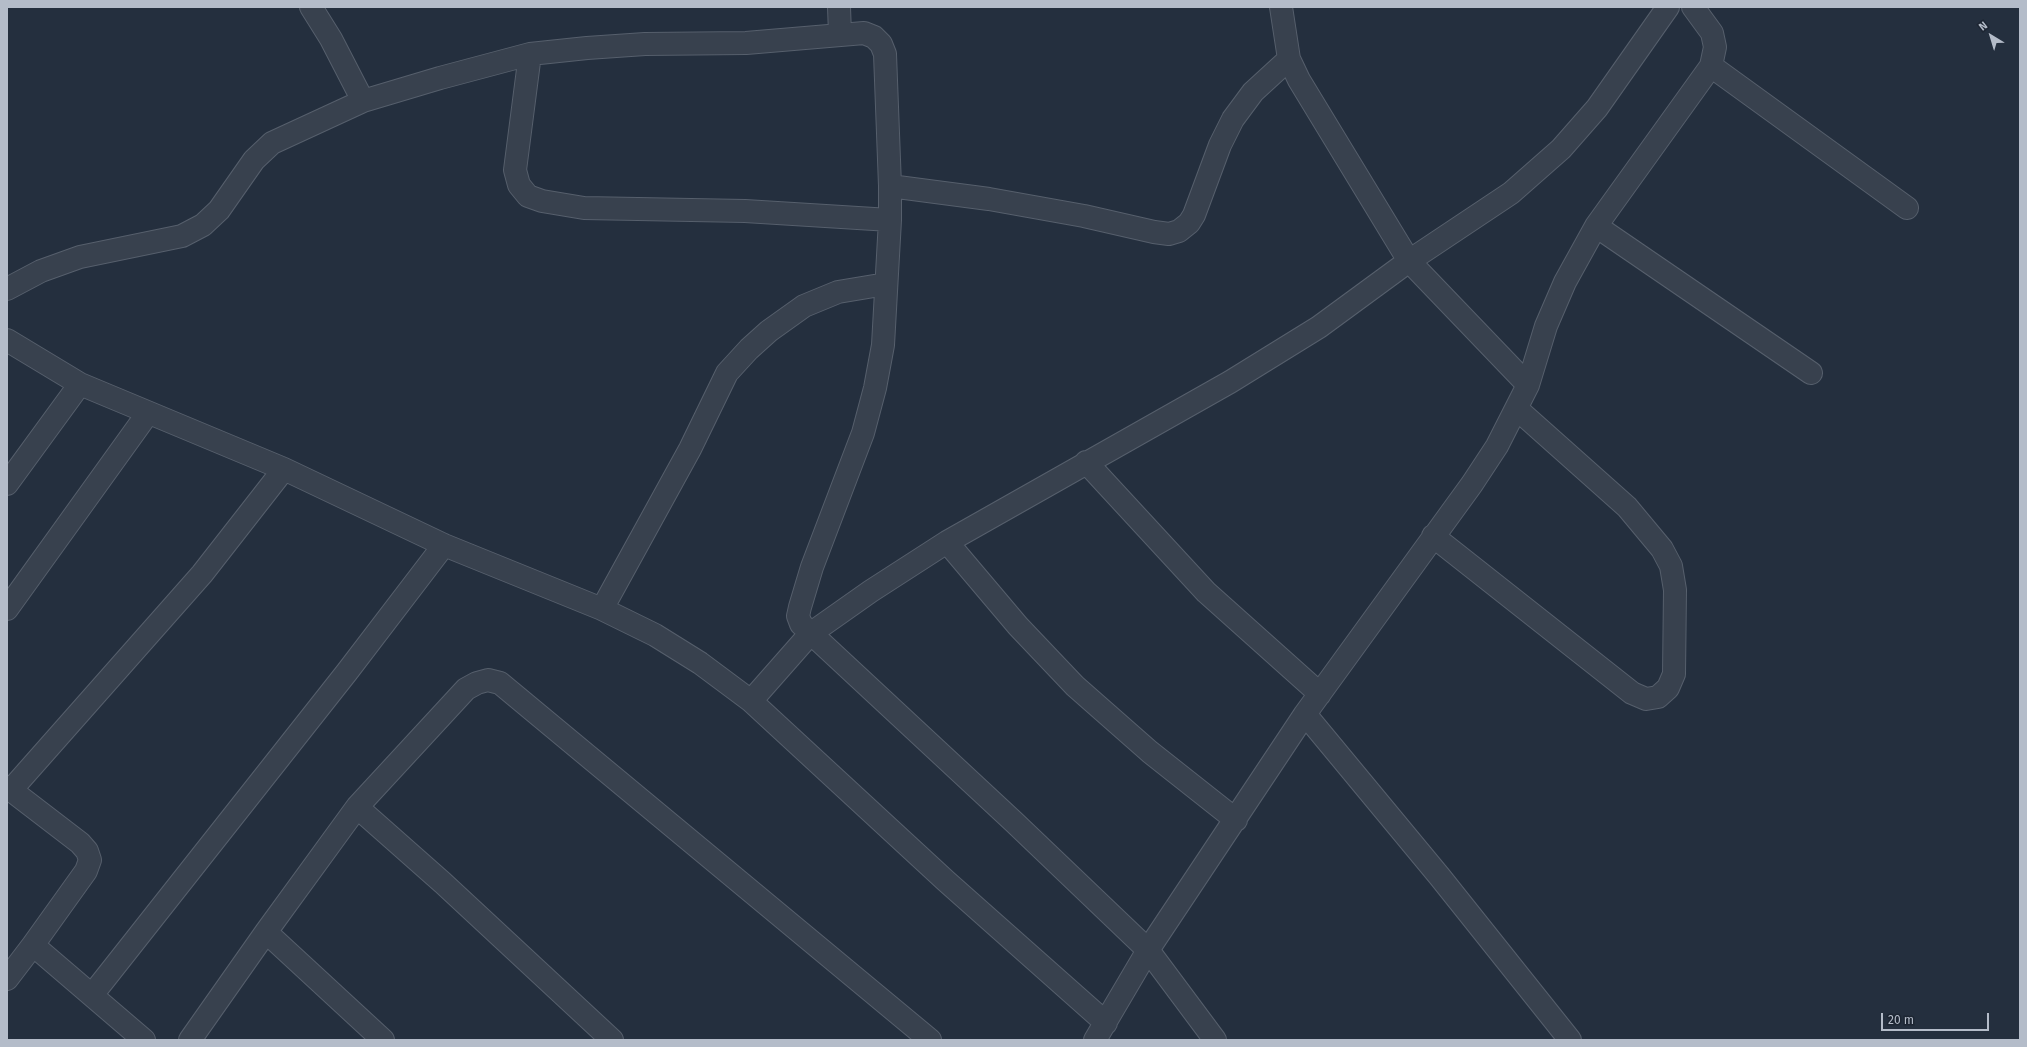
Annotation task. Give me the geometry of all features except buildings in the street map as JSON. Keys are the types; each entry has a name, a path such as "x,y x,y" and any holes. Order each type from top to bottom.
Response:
{"street":[{"path":"311,7 331,39 363,101"},
{"path":"839,7 840,34"},
{"path":"1281,7 1289,59 1299,80 1409,261 1528,385"},
{"path":"751,702 810,634 947,542 1086,462 1230,382 1319,327 1409,261 1511,193 1561,149 1597,108 1668,7"},
{"path":"7,340 80,384 284,469 444,545 602,609 655,635 700,663 751,702 946,881 1101,1031 1148,950 1236,820 1305,714 1497,446 1528,385 1553,311 1565,282 1596,226 1711,66 1715,47 1712,33 1693,7"},
{"path":"7,288 41,271 80,257 182,236 204,225 219,210 254,160 272,142 363,101 530,54 645,44 746,43 840,34 864,33 874,37 882,44 885,54 890,186 890,220 883,345 876,388 863,433 812,567 798,616 801,624 810,634 1008,816 1148,950 1215,1040"},
{"path":"530,54 515,170 519,185 528,196 542,201 584,208 745,211 890,220"},
{"path":"890,186 1084,216 1154,232 1169,234 1179,231 1189,223 1194,215 1220,145 1233,119 1253,92 1289,59"},
{"path":"1711,66 1907,208"},
{"path":"1596,226 1811,373"},
{"path":"602,609 690,449 727,373 749,349 769,331 804,306 838,292 886,284"},
{"path":"7,484 80,384"},
{"path":"1433,536 1632,693 1646,700 1658,697 1668,688 1674,674 1675,590 1671,566 1662,549 1626,507 1517,409"},
{"path":"7,609 148,413"},
{"path":"1086,462 1206,592 1320,694"},
{"path":"7,979 86,871 90,860 87,851 80,843 9,788 197,580 284,469"},
{"path":"947,542 1018,626 1075,686 1150,752 1236,820"},
{"path":"92,995 347,672 444,545"},
{"path":"190,1040 357,807 466,689 477,683 488,680 500,683 930,1040"},
{"path":"1305,714 1440,877 1570,1040"},
{"path":"357,807 443,883 612,1040"},
{"path":"266,932 383,1040"},
{"path":"33,945 144,1040"}]}
